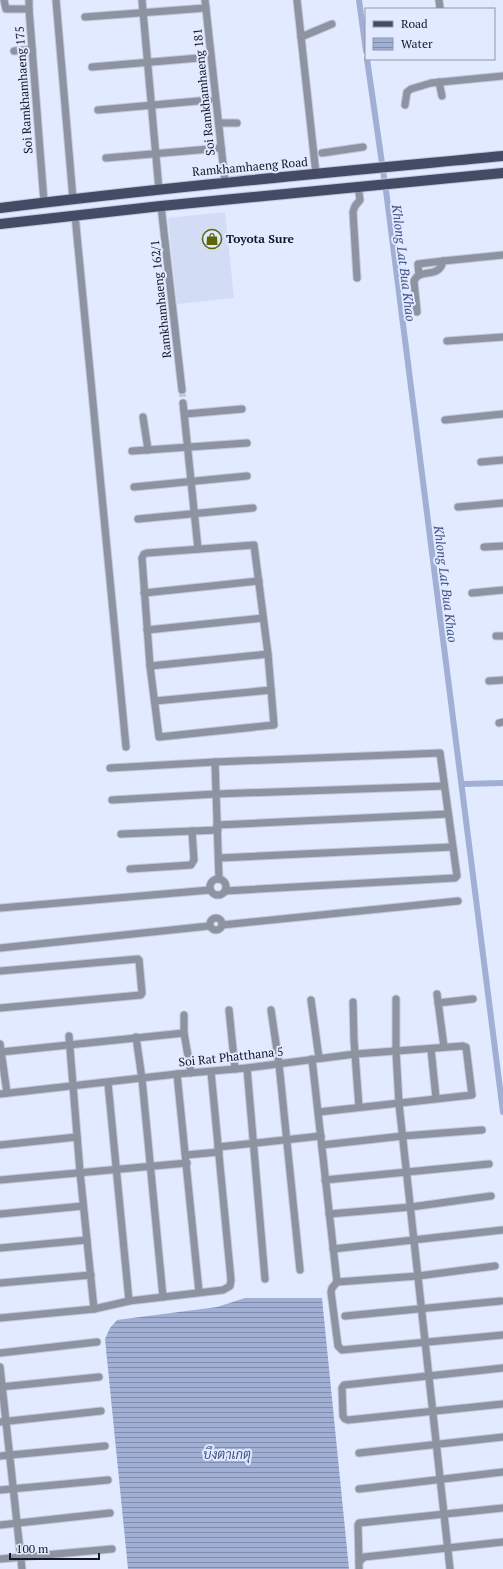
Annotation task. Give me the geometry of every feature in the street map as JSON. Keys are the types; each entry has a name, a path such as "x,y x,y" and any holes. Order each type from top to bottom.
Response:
{"main road":[{"name":"Ramkhamhaeng Road","path":"0,208 225,182 367,170 503,156"},
{"path":"0,224 75,215 503,173"},
{"path":"163,189 165,206"},
{"path":"143,192 149,197 150,202 147,208"}],"street":[{"name":"Soi Ramkhamhaeng 175","path":"4,0 6,9 29,9 44,202"},
{"path":"29,0 29,9"},
{"path":"56,0 73,199"},
{"path":"142,0 157,153 163,189"},
{"name":"Soi Ramkhamhaeng 181","path":"205,0 225,182"},
{"path":"297,0 316,174"},
{"path":"85,17 206,8"},
{"path":"301,37 332,24"},
{"path":"14,51 32,49"},
{"path":"92,67 199,58"},
{"path":"405,105 407,92 411,89 431,83 503,76"},
{"path":"439,82 442,96"},
{"path":"98,110 209,100"},
{"path":"218,123 237,124"},
{"path":"322,153 363,147"},
{"path":"106,158 221,148"},
{"path":"357,278 353,212 355,206 360,200 363,186"},
{"name":"Ramkhamhaeng 162/1","path":"165,206 182,390"},
{"path":"75,215 126,747"},
{"path":"419,275 418,264 503,255"},
{"path":"418,312 414,281 419,275 437,272 444,262"},
{"path":"447,342 503,337"},
{"path":"183,403 198,549"},
{"path":"185,414 242,409"},
{"path":"445,420 503,414"},
{"path":"143,416 148,450"},
{"path":"132,450 247,443"},
{"path":"481,462 503,460"},
{"path":"134,487 247,476"},
{"path":"458,507 503,503"},
{"path":"138,519 253,508"},
{"path":"254,545 268,654 274,725 159,737 150,666 142,558 144,554 198,549 254,545"},
{"path":"484,547 503,546"},
{"path":"144,593 259,581"},
{"path":"472,593 503,590"},
{"path":"147,630 263,618"},
{"path":"150,666 268,654"},
{"path":"489,681 503,680"},
{"path":"155,701 271,690"},
{"path":"0,908 210,890 218,895 225,891 455,878 457,876 440,755 438,753 110,768"},
{"path":"215,762 219,879"},
{"path":"112,800 216,794 444,786"},
{"path":"121,834 192,831 218,828 448,814"},
{"path":"130,869 191,865 194,860 192,831"},
{"path":"219,858 452,847"},
{"path":"210,890 211,882 215,879 219,879 224,881 226,886 225,891"},
{"path":"0,948 209,926 212,919 217,918 221,920 222,925 458,901"},
{"path":"0,971 138,958 142,993 141,995 0,1008"},
{"path":"437,994 444,1047"},
{"path":"396,999 396,1050 399,1104 422,1308 435,1445 450,1569"},
{"path":"438,1003 473,999"},
{"path":"311,1000 325,1180 337,1282"},
{"path":"353,1002 359,1107"},
{"path":"229,1010 235,1069"},
{"path":"271,1010 279,1064 300,1270"},
{"path":"184,1015 184,1033 191,1073"},
{"path":"1,1052 184,1033"},
{"path":"69,1036 83,1206 94,1308"},
{"path":"136,1038 142,1078 163,1297"},
{"path":"0,1044 3,1094"},
{"name":"Soi Rat Phatthana 5","path":"3,1094 177,1074 247,1068 355,1054 465,1046 472,1095 436,1098"},
{"path":"319,1112 399,1104 436,1098 431,1049"},
{"path":"247,1068 265,1279"},
{"path":"0,1318 94,1308 129,1301 223,1290 228,1288 231,1284 211,1072"},
{"path":"177,1074 199,1292"},
{"path":"108,1083 129,1301"},
{"path":"322,1145 403,1136 482,1130"},
{"path":"0,1180 151,1166 254,1143 321,1136"},
{"path":"0,1145 77,1137"},
{"path":"325,1180 489,1164"},
{"path":"329,1214 491,1196"},
{"path":"0,1214 83,1206"},
{"path":"333,1249 502,1230"},
{"path":"0,1248 87,1240"},
{"path":"494,1266 418,1276 337,1282 332,1288 331,1292 340,1349 346,1350 503,1335"},
{"path":"0,1283 91,1274"},
{"path":"345,1316 501,1301"},
{"path":"0,1353 97,1342"},
{"path":"0,1367 3,1421 9,1456 22,1569"},
{"path":"503,1368 344,1385 342,1388 343,1416 345,1419 354,1420 503,1404"},
{"path":"1,1387 99,1377"},
{"path":"3,1421 101,1411"},
{"path":"359,1454 503,1437"},
{"path":"0,1456 105,1446"},
{"path":"359,1489 503,1472"},
{"path":"0,1490 108,1480"},
{"path":"359,1565 359,1524 503,1508"},
{"path":"0,1525 110,1513"},
{"path":"359,1565 364,1557 503,1542"},
{"path":"0,1559 112,1549"}],"shaded area":[{"path":"225,212 234,298 177,304 168,218"}],"water":[{"name":"บึงตาเกตุ","path":"245,1298 322,1298 349,1569 128,1569 105,1339 110,1328 117,1320 217,1307"}],"waterway":[{"name":"Khlong Lat Bua Khao","path":"359,0 365,44"},
{"name":"Khlong Lat Bua Khao","path":"367,60 387,198 503,1112"},
{"path":"464,784 503,783"}],"tunnel":[{"path":"182,390 183,403"}],"place":[{"name":"Toyota Sure","path":"212,239"}]}
